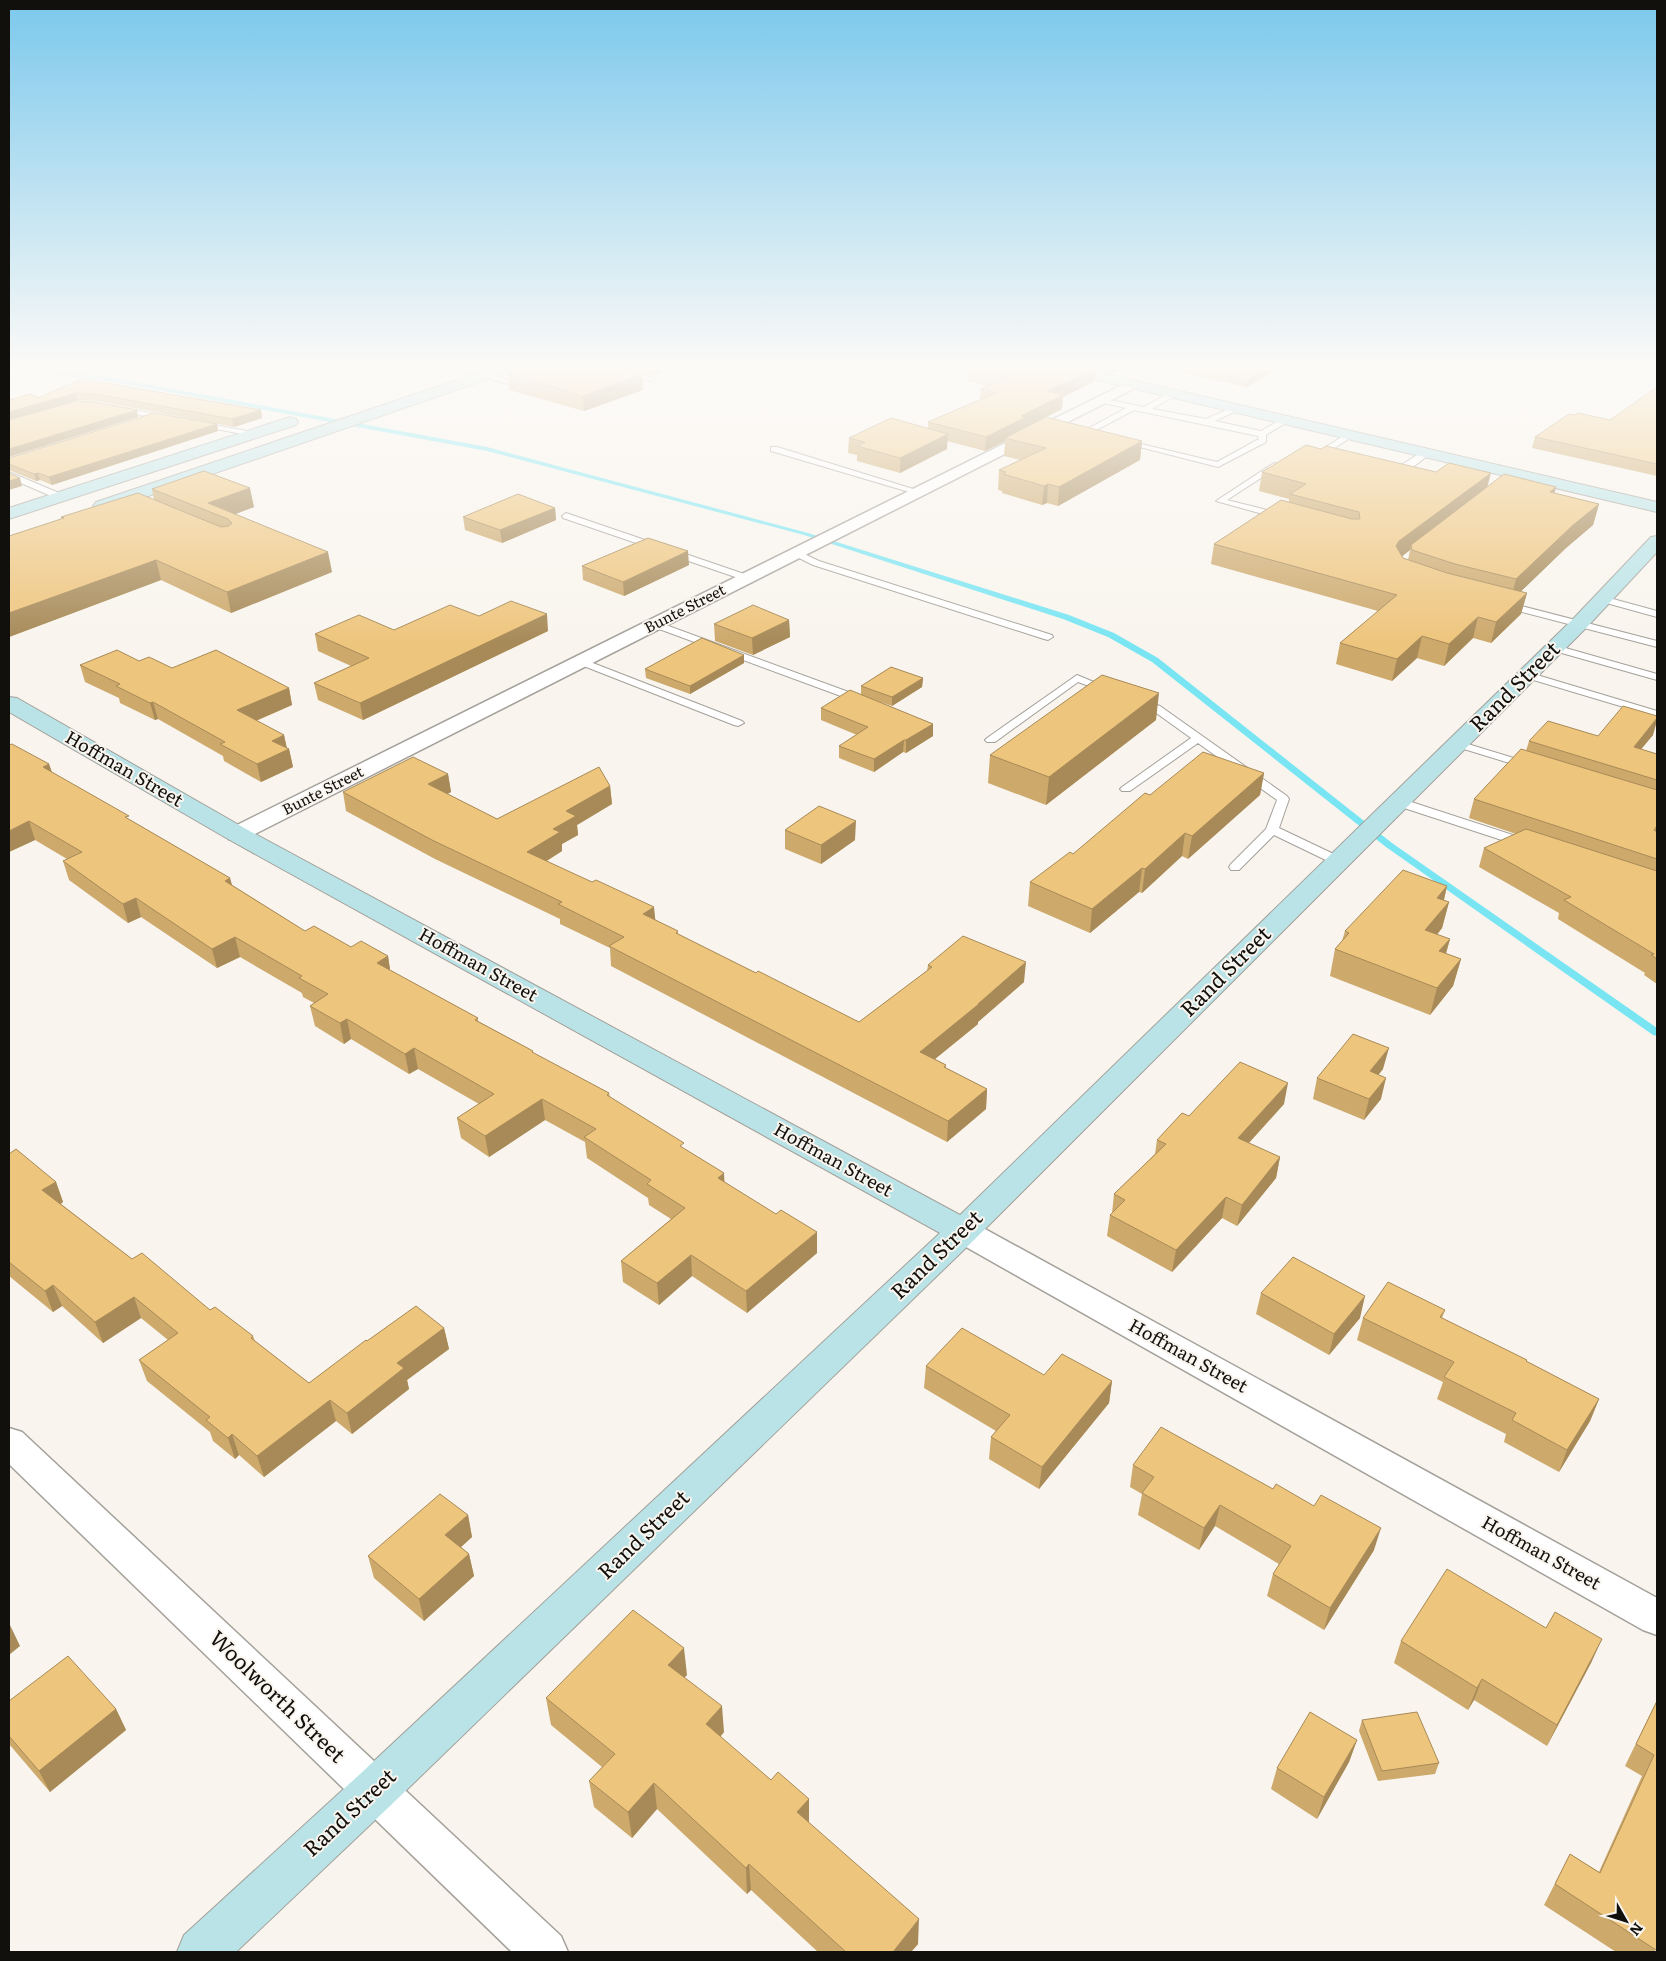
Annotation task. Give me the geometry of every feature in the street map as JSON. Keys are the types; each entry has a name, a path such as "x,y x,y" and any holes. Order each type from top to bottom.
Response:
{"street":[{"path":"9,514 172,461"},
{"path":"199,461 217,467"},
{"path":"84,512 236,461"},
{"name":"Bunte Street","path":"237,834 981,461"},
{"path":"1457,461 1657,507"},
{"name":"Rand Street","path":"201,1952 375,1790 963,1231 1555,648 1657,541"},
{"name":"Hoffman Street","path":"9,703 237,834 963,1231 1657,1618"},
{"name":"Woolworth Street","path":"9,1442 545,1952"}],"lane":[{"path":"813,461 919,492"},
{"path":"1200,461 1218,465 1226,461"},
{"path":"1285,461 1220,501 1286,518"},
{"path":"1379,466 1398,471 1414,461"},
{"path":"9,475 61,497"},
{"path":"1506,485 1522,476"},
{"path":"122,499 140,506"},
{"path":"566,516 747,578"},
{"path":"803,550 816,563 1048,637"},
{"path":"1602,599 1657,614"},
{"path":"1494,602 1657,644"},
{"path":"655,624 876,706"},
{"path":"1555,648 1657,677"},
{"path":"580,662 738,723"},
{"path":"1526,676 1657,714"},
{"path":"991,740 1077,678 1156,708 1283,799 1272,830 1235,867"},
{"path":"1126,789 1198,738"},
{"path":"1458,744 1543,770"},
{"path":"1392,808 1537,847"},
{"path":"1272,830 1348,852"}],"building":[{"path":"9,461 101,461 49,477 38,473 34,474 9,464"},
{"path":"1019,461 1107,461 1059,487 1048,484 1044,486 1003,474 1006,472 999,470"},
{"path":"1281,461 1387,461 1436,472 1449,463 1491,473 1399,541 1396,546 1403,558 1447,573 1527,593 1496,622 1478,617 1449,644 1422,636 1397,659 1340,643 1397,595 1214,544 1281,500 1352,519 1360,519 1359,512 1290,494 1306,484 1262,472"},
{"path":"1641,461 1657,461 1657,464"},
{"path":"204,471 250,488 208,503 328,552 227,592 156,560 9,613 9,536 64,518 61,517 138,493 221,527 229,526 232,523 228,519 152,489"},
{"path":"9,473 20,478 9,481"},
{"path":"1504,474 1556,487 1550,492 1599,504 1572,526 1516,579 1455,564 1412,550 1411,545"},
{"path":"518,494 555,508 500,530 463,517"},
{"path":"648,538 688,551 623,582 582,566"},
{"path":"511,601 547,614 360,703 314,683 369,658 315,634 359,615 394,630 450,605 479,616"},
{"path":"753,605 789,620 752,638 714,624"},
{"path":"702,638 744,655 690,686 645,669"},
{"path":"117,650 139,661 149,657 172,668 216,650 289,688 237,710 284,735 272,741 289,749 257,764 220,744 225,742 153,702 150,703 116,686 120,684 80,665"},
{"path":"891,667 923,678 892,697 861,686"},
{"path":"1102,675 1159,693 1049,777 990,755"},
{"path":"850,690 933,724 874,759 839,746 868,727 821,708"},
{"path":"1623,706 1657,716 1634,747 1657,754 1657,780 1529,741 1548,721 1598,736"},
{"path":"12,744 49,764 43,767 129,816 125,817 230,878 225,881 305,931 314,926 351,947 361,941 388,956 377,963 478,1018 475,1020 532,1052 609,1093 607,1095 684,1143 680,1146 724,1173 718,1178 776,1214 781,1210 817,1232 746,1291 691,1255 657,1283 621,1261 685,1208 647,1184 651,1180 584,1137 596,1129 542,1099 485,1136 457,1118 494,1094 414,1048 405,1054 347,1019 340,1023 310,1006 328,994 299,978 302,976 235,937 212,949 136,898 123,904 63,861 82,852 29,821 9,831 9,745"},
{"path":"1521,749 1657,790 1657,826 1654,830 1657,832 1657,859 1474,799"},
{"path":"1203,752 1264,773 1192,836 1185,833 1145,869 1142,868 1092,909 1030,882 1070,852 1073,854 1145,793 1150,795"},
{"path":"413,757 448,774 428,784 497,819 599,767 610,786 566,811 576,816 553,829 560,832 527,852 592,882 596,880 654,907 643,914 678,931 676,933 756,973 758,971 859,1022 932,967 928,965 963,936 1026,962 979,1004 920,1052 946,1065 944,1067 987,1089 948,1121 609,946 624,937 558,904 562,902 432,840 343,792"},
{"path":"819,806 856,821 821,845 785,830"},
{"path":"1526,829 1657,871 1657,959 1651,955 1654,954 1564,900 1571,897 1484,848"},
{"path":"1403,870 1447,886 1437,898 1449,902 1425,930 1450,939 1439,951 1461,959 1437,988 1335,949 1349,933 1345,931"},
{"path":"1353,1034 1389,1048 1370,1071 1386,1078 1369,1099 1317,1078"},
{"path":"1240,1062 1288,1083 1238,1138 1280,1157 1242,1205 1226,1197 1176,1250 1110,1215 1125,1200 1114,1194 1166,1144 1157,1140 1182,1113 1189,1116"},
{"path":"16,1149 56,1182 42,1190 132,1259 142,1253 210,1310 215,1307 309,1383 366,1340 416,1306 444,1328 397,1363 404,1368 347,1413 330,1400 257,1456 232,1434 228,1438 206,1420 210,1417 139,1360 178,1333 134,1297 95,1322 53,1285 45,1291 9,1262 9,1154"},
{"path":"1293,1257 1365,1296 1334,1334 1261,1293"},
{"path":"1388,1282 1445,1310 1440,1317 1527,1360 1599,1399 1567,1450 1512,1420 1516,1413 1444,1377 1454,1362 1363,1318"},
{"path":"962,1328 1044,1375 1062,1354 1112,1381 1042,1467 991,1437 1010,1415 926,1366"},
{"path":"1161,1427 1273,1489 1276,1484 1314,1506 1321,1495 1381,1528 1330,1608 1273,1574 1291,1546 1220,1505 1204,1528 1142,1493 1154,1477 1133,1465"},
{"path":"440,1494 468,1515 445,1535 469,1554 419,1599 368,1556"},
{"path":"1447,1569 1546,1628 1555,1612 1602,1639 1557,1725 1482,1679 1477,1688 1401,1641"},
{"path":"633,1610 684,1648 668,1665 722,1706 706,1724 771,1780 778,1772 809,1799 797,1812 919,1919 893,1952 846,1952 749,1864 746,1868 654,1783 628,1812 589,1781 615,1754 546,1698"},
{"path":"68,1656 116,1709 39,1771 9,1736 9,1701"},
{"path":"1657,1701 1656,1950 1555,1884 1570,1854 1600,1873 1654,1755 1636,1744"},
{"path":"1310,1712 1357,1740 1324,1797 1277,1768"},
{"path":"1417,1712 1439,1763 1382,1771 1362,1720"}],"waterway":[{"path":"530,461 806,534 1066,617 1111,635 1155,660 1389,845 1657,1033"}]}
